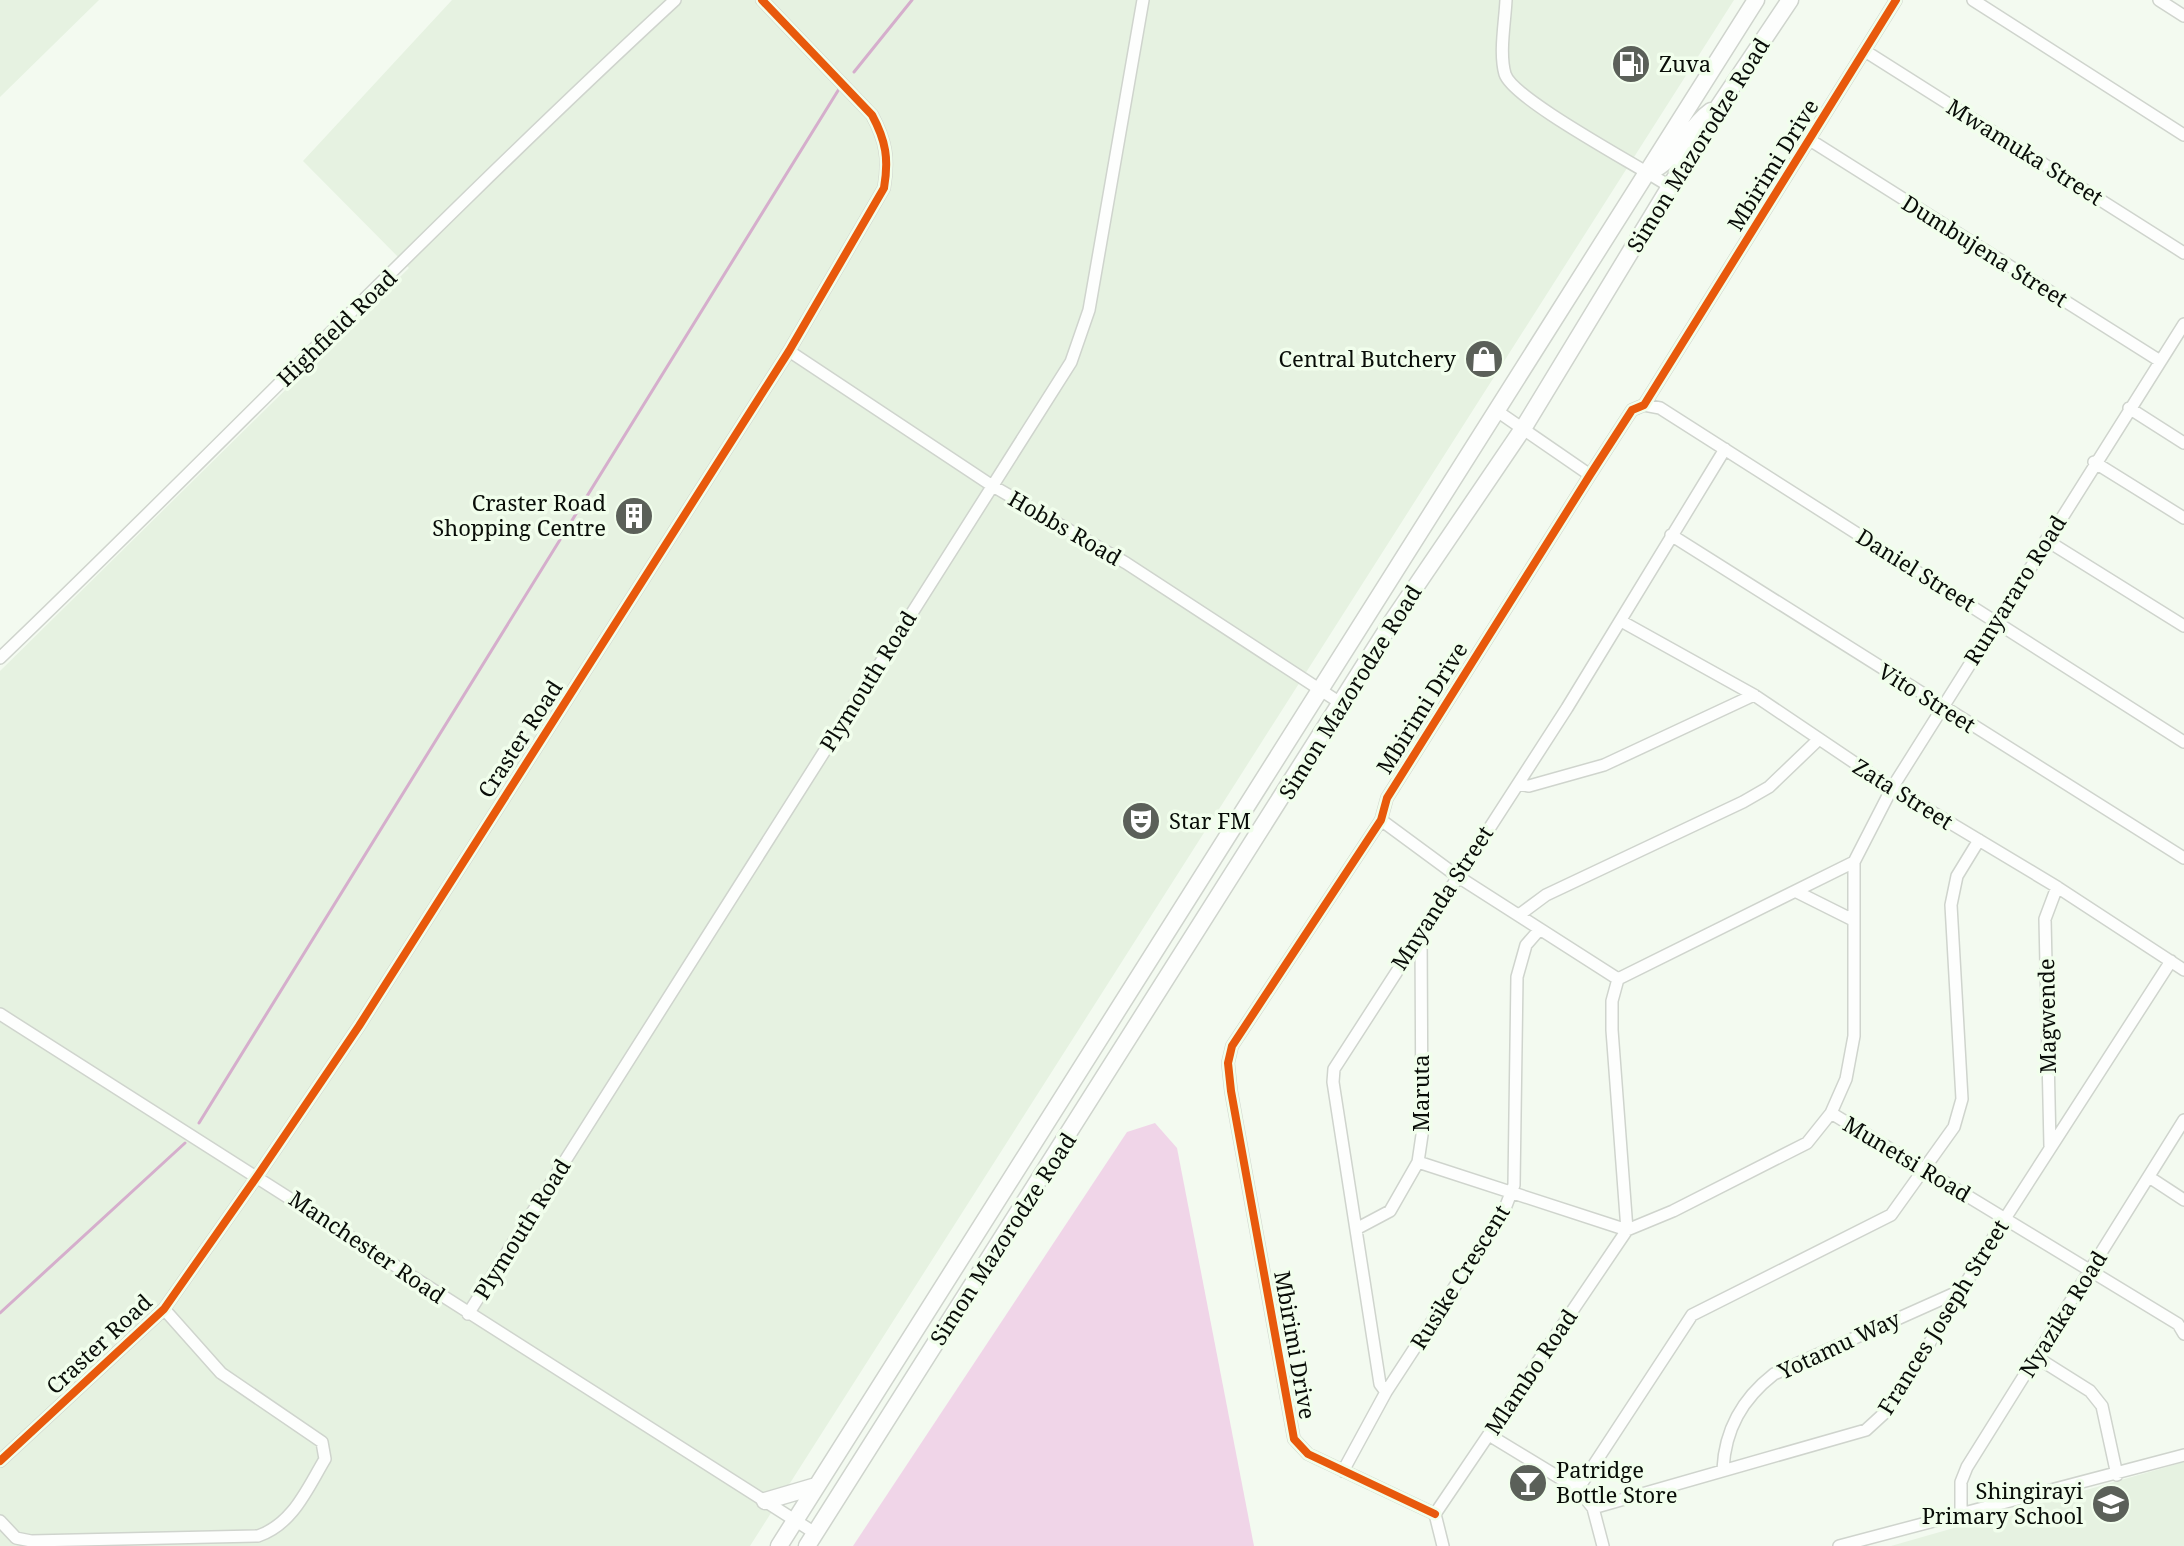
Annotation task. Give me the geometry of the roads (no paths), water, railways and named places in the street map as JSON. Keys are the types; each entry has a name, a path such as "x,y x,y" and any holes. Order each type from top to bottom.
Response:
{"highway":[{"name":"Simon Mazorodze Road","path":"779,1546 1756,0"},
{"name":"Simon Mazorodze Road","path":"811,1539 1393,620 1524,427 1672,188 1719,106 1790,0"},
{"path":"1649,172 1668,163 1693,127 1719,106"},
{"path":"1321,691 1338,684 1364,642 1393,620"},
{"path":"795,1519 809,1517 833,1479 862,1458"},
{"path":"765,1501 816,1486"}],"street":[{"name":"Highfield Road","path":"0,658 203,463 514,151 675,0"},
{"name":"Craster Road","path":"0,1461 164,1309 258,1175 359,1026 789,351 884,188 889,159 884,136 872,115 762,0"},
{"name":"Plymouth Road","path":"468,1314 1080,342 1143,0"},
{"path":"1506,0 1504,72 1512,85 1538,105 1672,188"},
{"name":"Mbirimi Drive","path":"1435,1514 1308,1454 1294,1439 1228,1063 1232,1046 1381,820 1387,798 1632,410 1644,405 1896,0"},
{"path":"1973,0 2184,135"},
{"path":"2159,0 2184,16"},
{"name":"Mwamuka Street","path":"1865,51 2184,253"},
{"name":"Dumbujena Street","path":"1810,140 2160,361"},
{"name":"Runyararo Road","path":"1854,862 1892,788 2094,462 2184,325"},
{"name":"Hobbs Road","path":"789,351 991,485 1126,563 1342,704"},
{"name":"Daniel Street","path":"1644,405 1660,408 2184,742"},
{"path":"2129,408 2184,443"},
{"path":"1497,411 1590,475"},
{"name":"Mnyanda Street","path":"1386,1392 1380,1384 1333,1082 1334,1069 1621,621 1725,449"},
{"path":"2094,462 2184,518"},
{"name":"Vito Street","path":"1671,535 2184,858"},
{"path":"2046,540 2184,626"},
{"name":"Zata Street","path":"1621,621 1754,695 1892,788 2057,887 2184,970"},
{"path":"1518,784 1529,786 1604,765 1754,695"},
{"path":"1519,915 1546,895 1769,787 1818,740"},
{"path":"1381,820 1457,876 1618,979"},
{"path":"1578,1489 1692,1315 1869,1229 1891,1215 1954,1127 1962,1099 1951,905 1957,876 1979,840"},
{"path":"1418,1162 1627,1230 1673,1211 1807,1143 1831,1113 1846,1079 1854,1036 1854,862 1618,979 1612,1001 1612,1030 1627,1230"},
{"name":"Magwende","path":"2050,1146 2045,919 2047,905 2057,887"},
{"path":"1797,892 1853,920"},
{"name":"Rusike Crescent","path":"1343,1471 1386,1392 1504,1211 1511,1192 1517,1162 1517,977 1526,945 1540,929"},
{"name":"Maruta","path":"1358,1228 1390,1211 1418,1162 1422,1135 1421,930"},
{"name":"Frances Joseph Street","path":"1593,1508 1723,1469 1755,1464 1866,1430 1879,1421 2050,1146 2171,961"},
{"name":"Manchester Road","path":"0,1014 258,1175 468,1314 795,1519 811,1539"},
{"name":"Munetsi Road","path":"1831,1113 2091,1269 2178,1324 2184,1334"},
{"name":"Nyazika Road","path":"1961,1514 1961,1482 1967,1467 2184,1120"},
{"path":"2149,1177 2184,1200"},
{"name":"Mlambo Road","path":"1435,1514 1627,1230"},
{"name":"Yotamu Way","path":"1723,1469 1731,1424 1757,1387 1774,1374 1963,1290"},
{"path":"0,1521 16,1538 31,1541 144,1540 258,1536 274,1530 289,1517 325,1459 322,1442 221,1373 164,1309"},
{"path":"2036,1357 2090,1391 2102,1406 2117,1475"},
{"path":"1489,1435 1578,1489 1593,1508 1603,1546"},
{"path":"1839,1546 2184,1455"},
{"path":"1435,1514 1443,1546"}],"waterway":[{"path":"854,72 912,0"},
{"path":"199,1123 839,89"},
{"path":"0,1313 185,1143"}],"place":[{"name":"Zuva","path":"1631,64"},
{"name":"Central Butchery","path":"1484,359"},
{"name":"Craster Road Shopping Centre","path":"634,516"},
{"name":"Star FM","path":"1141,821"},
{"name":"Patridge Bottle Store","path":"1528,1483"},
{"name":"Shingirayi Primary School","path":"2111,1504"}]}
